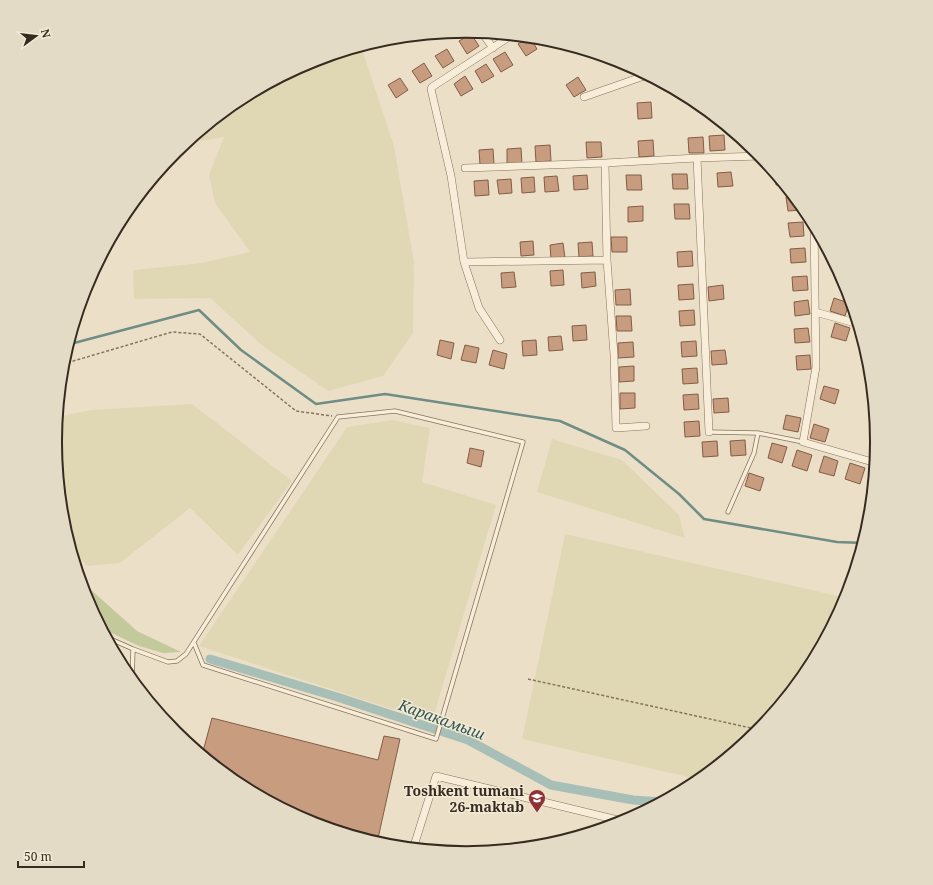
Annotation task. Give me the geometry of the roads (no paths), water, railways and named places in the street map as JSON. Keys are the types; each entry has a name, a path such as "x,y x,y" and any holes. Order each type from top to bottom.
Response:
{"street":[{"path":"487,39 493,48"},
{"path":"500,340 478,308 464,262 451,176 431,89 505,40"},
{"path":"584,97 640,78"},
{"path":"465,168 753,156"},
{"path":"697,158 709,432"},
{"path":"604,163 607,260 614,355 616,428 646,426"},
{"path":"814,236 816,367 803,442 870,461"},
{"path":"464,262 607,260"},
{"path":"815,312 853,322"},
{"path":"415,844 436,776 614,819"}],"lane":[{"path":"114,640 168,662 177,660 186,654 338,417 395,411 523,442 436,739 203,665 194,643"},
{"path":"709,432 758,433 803,442"},
{"path":"728,512 754,453 758,433"},
{"path":"132,670 133,649"}],"waterway":[{"path":"75,343 199,310 241,350 316,404 385,394 560,421 625,450 679,494 704,519 837,542 858,543"},
{"name":"Каракамыш","path":"210,659 337,697 468,740 551,785 633,800 652,801"}],"place":[{"name":"Toshkent tumani 26-maktab","path":"537,813"}]}
